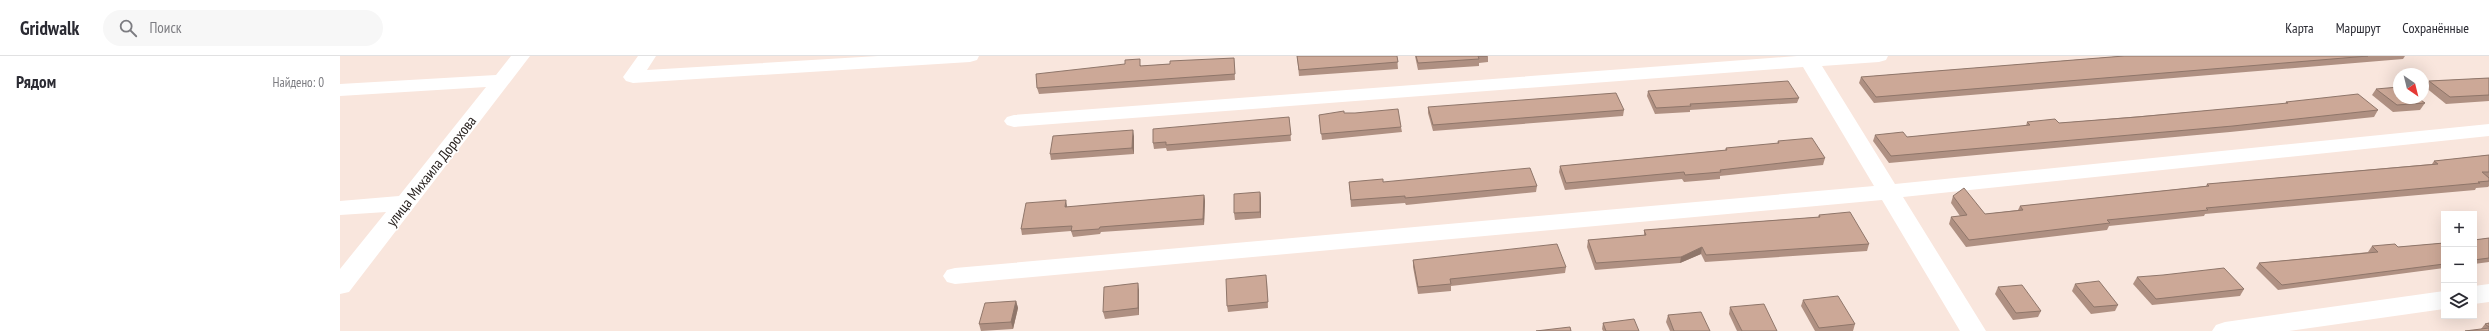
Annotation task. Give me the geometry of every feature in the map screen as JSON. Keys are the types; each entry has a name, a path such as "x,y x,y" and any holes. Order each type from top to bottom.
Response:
{"street":[{"name":"улица Михаила Дорохова","path":"340,286 521,56"},
{"path":"647,56 633,77 970,56"},
{"path":"1014,121 1808,59 1879,56"},
{"path":"1808,59 1887,192 1973,331"},
{"path":"340,90 502,80"},
{"path":"955,276 1887,192 2489,130"},
{"path":"340,208 405,203"},
{"path":"2477,295 2489,293"},
{"path":"2224,331 2441,300"}],"building":[{"path":"1297,56 1397,56 1398,62 1299,70"},
{"path":"1416,56 1478,56 1479,59 1418,63"},
{"path":"2124,56 2368,56 1876,97 1861,77"},
{"path":"1234,58 1235,74 1037,88 1036,74 1125,64 1125,60 1140,59 1140,66 1170,64 1170,61"},
{"path":"2489,78 2489,95 2450,97 2429,81"},
{"path":"1788,81 1799,98 1690,104 1691,106 1656,108 1648,91"},
{"path":"2393,88 2393,102 2376,89"},
{"path":"1616,93 1624,110 1433,125 1428,107"},
{"path":"2358,94 2378,110 2233,126 1891,156 1875,135 1903,132 1907,137 2030,125 2027,122 2055,119 2059,123 2137,117 2288,103 2286,102"},
{"path":"1398,109 1401,127 1321,134 1319,115 1344,111 1344,113 1355,113"},
{"path":"1289,117 1291,135 1166,145 1166,142 1153,143 1153,129"},
{"path":"1133,130 1132,148 1050,154 1053,136"},
{"path":"1812,138 1825,158 1720,170 1721,172 1685,175 1684,172 1566,183 1560,166 1727,150 1726,148"},
{"path":"2489,155 2489,172 2482,172 2489,178 2489,181 2478,182 2480,183 2206,208 2208,210 2107,220 2110,223 1969,240 1951,217 1967,215 1953,196 1964,188 1985,214 2023,210 2020,206 2209,186 2207,184 2438,164 2434,161"},
{"path":"1530,168 1537,186 1405,198 1405,196 1351,200 1349,182 1383,179 1383,182"},
{"path":"1260,192 1260,212 1234,213 1234,194"},
{"path":"1204,195 1203,219 1100,227 1099,229 1071,231 1072,226 1021,229 1026,203 1066,200 1065,207"},
{"path":"1850,212 1869,244 1706,255 1702,247 1681,257 1596,263 1588,240 1646,235 1644,230 1820,217 1819,215"},
{"path":"2489,238 2489,258 2477,260 2477,240"},
{"path":"2441,243 2441,264 2282,285 2259,263 2378,252 2372,246 2395,244 2398,247"},
{"path":"1557,244 1566,267 1450,279 1451,284 1418,287 1413,260"},
{"path":"2224,268 2244,289 2156,299 2137,277 2163,275"},
{"path":"1266,275 1268,302 1227,306 1226,279"},
{"path":"2099,281 2118,305 2094,307 2075,284"},
{"path":"1138,283 1138,308 1103,312 1104,287"},
{"path":"2022,285 2041,311 2016,313 1998,287"},
{"path":"1838,296 1855,324 1819,328 1803,300"},
{"path":"1016,301 1011,322 979,324 985,303"},
{"path":"1764,304 1777,331 1742,331 1730,307"},
{"path":"1701,312 1710,331 1674,331 1668,315"},
{"path":"1634,319 1639,331 1606,331 1603,323"},
{"path":"1570,327 1571,331 1536,331"},
{"path":"2489,328 2489,331 2465,331"}]}
